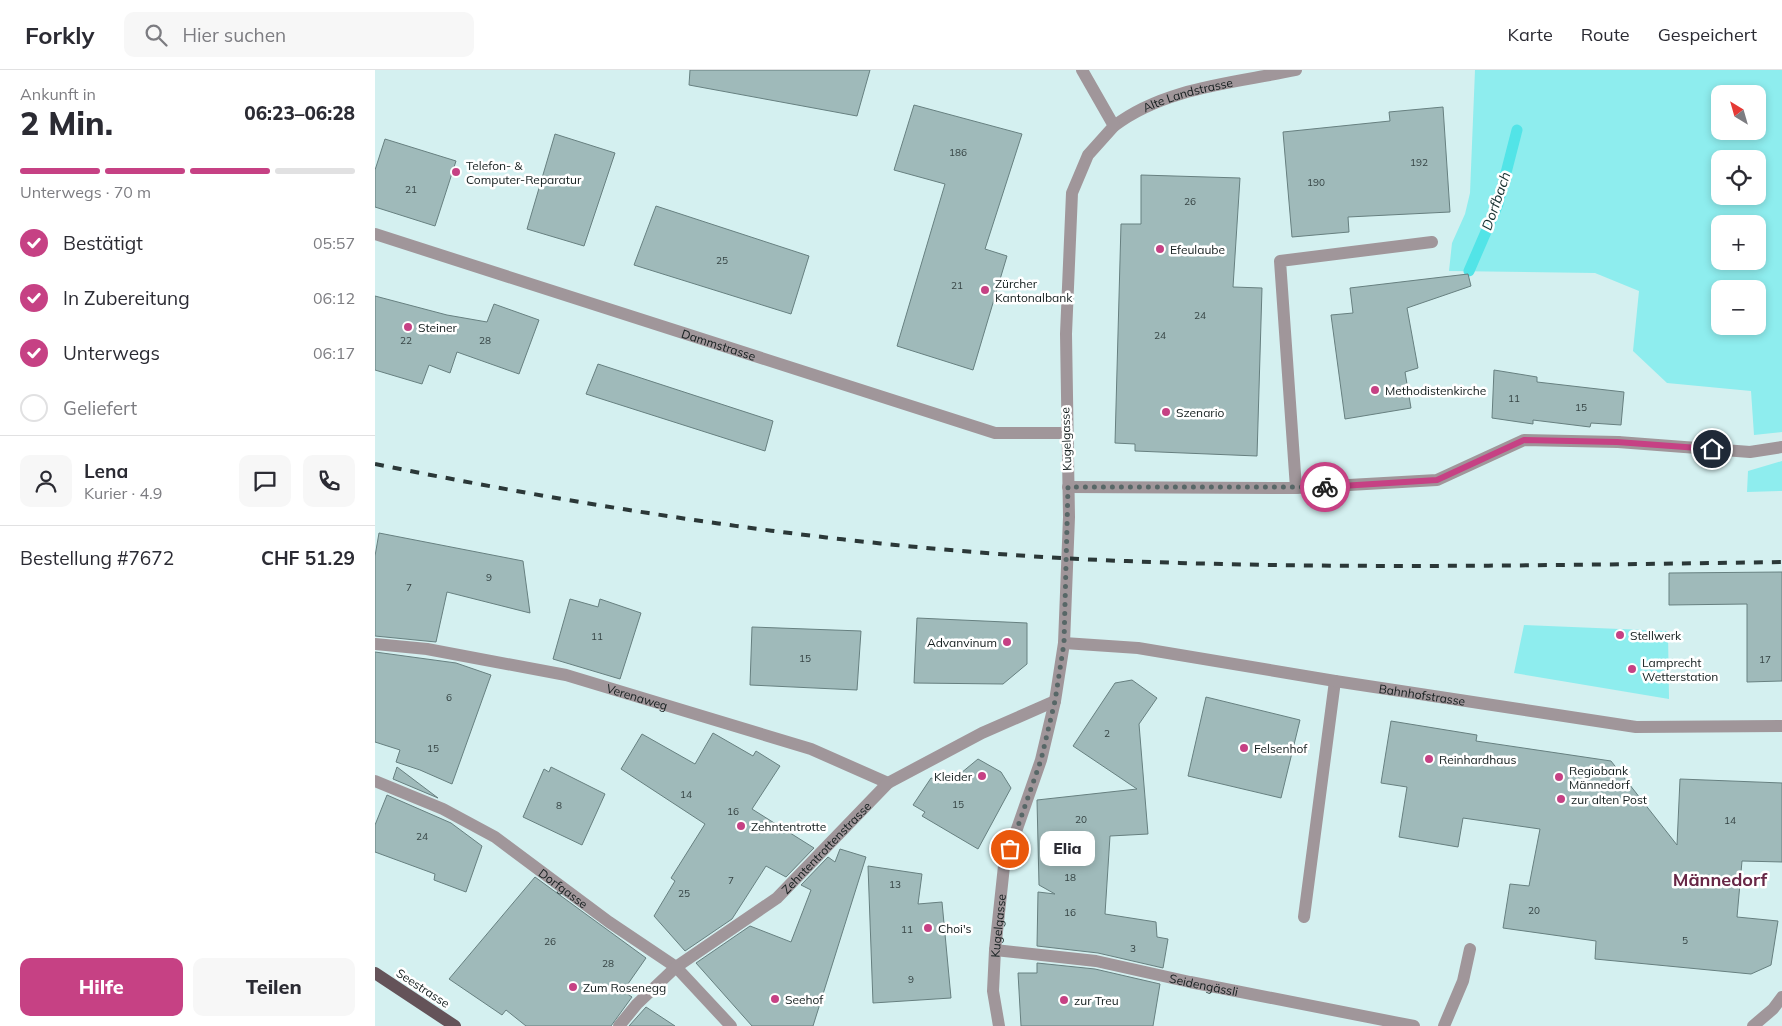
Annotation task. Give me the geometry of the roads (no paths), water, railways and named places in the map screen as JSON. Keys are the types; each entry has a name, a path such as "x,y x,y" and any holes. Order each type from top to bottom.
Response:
{"main road":[{"name":"Seestrasse","path":"375,973 455,1026"}],"street":[{"path":"1082,70 1114,126"},
{"name":"Alte Landstrasse","path":"1114,126 1131,113 1149,104 1193,91 1296,70"},
{"name":"Kugelgasse","path":"999,1026 993,991 995,950 1004,866 1041,760 1055,701 1064,643 1068,487 1066,334 1072,193 1088,155 1114,126"},
{"name":"Dammstrasse","path":"375,234 995,433 1067,433"},
{"path":"1296,488 1280,261 1432,242"},
{"path":"1068,487 1296,488 1437,480 1524,440 1617,442 1750,452 1782,447"},
{"name":"Bahnhofstrasse","path":"1064,643 1138,648 1335,681 1636,727 1782,726"},
{"name":"Verenaweg","path":"375,644 427,650 566,675 811,749 889,783"},
{"path":"1304,917 1335,681"},
{"name":"Zehntentrottenstrasse","path":"619,1026 637,1004 676,967 777,898 889,783 982,732 1055,701"},
{"name":"Dorfgasse","path":"375,781 443,809 495,838 609,922 676,967 731,1026"},
{"path":"1444,1026 1463,981 1471,948"},
{"name":"Seidengässli","path":"995,950 1096,961 1189,982 1414,1026"},
{"path":"1753,1026 1782,997"}],"waterway":[{"name":"Dorfbach","path":"1469,271 1498,204 1517,130"}],"railway":[{"path":"375,464 645,513 826,537 1009,555 1185,563 1356,566 1782,562"}],"place":[{"name":"Telefon- & Computer-Reparatur","path":"456,172"},
{"name":"Efeulaube","path":"1160,249"},
{"name":"Zürcher Kantonalbank","path":"985,290"},
{"name":"Steiner","path":"408,327"},
{"name":"Methodistenkirche","path":"1375,390"},
{"name":"Szenario","path":"1166,412"},
{"name":"Stellwerk","path":"1620,635"},
{"name":"Advanvinum","path":"1007,642"},
{"name":"Lamprecht Wetterstation","path":"1632,669"},
{"name":"Felsenhof","path":"1244,748"},
{"name":"Reinhardhaus","path":"1429,759"},
{"name":"Kleider","path":"982,776"},
{"name":"Regiobank Männedorf","path":"1559,777"},
{"name":"zur alten Post","path":"1561,799"},
{"name":"Zehntentrotte","path":"741,826"},
{"name":"Elia","path":"1010,849"},
{"name":"Choi's","path":"928,928"},
{"name":"Zum Rosenegg","path":"573,987"},
{"name":"Seehof","path":"775,999"},
{"name":"zur Treu","path":"1064,1000"}],"district":[{"name":"Männedorf","path":"1720,879"}]}
